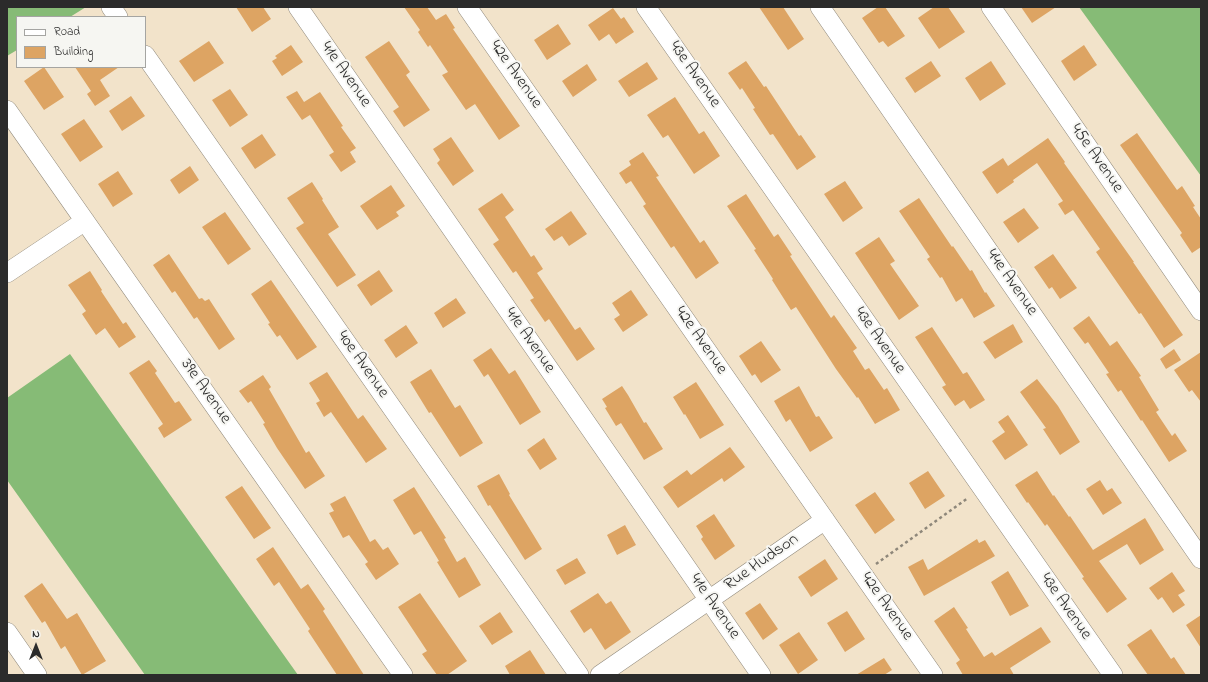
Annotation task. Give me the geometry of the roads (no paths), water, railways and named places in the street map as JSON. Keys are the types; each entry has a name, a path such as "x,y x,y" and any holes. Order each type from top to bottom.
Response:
{"street":[{"path":"111,7 117,16"},
{"name":"41e Avenue","path":"298,7 760,675"},
{"name":"42e Avenue","path":"467,7 934,675"},
{"name":"43e Avenue","path":"646,7 1113,675"},
{"name":"44e Avenue","path":"820,7 1201,559"},
{"name":"45e Avenue","path":"991,7 1201,311"},
{"name":"40e Avenue","path":"146,56 579,675"},
{"name":"39e Avenue","path":"7,110 403,675"},
{"path":"7,273 85,221"},
{"name":"Rue Hudson","path":"600,675 825,520"},
{"path":"7,632 37,675"}]}
